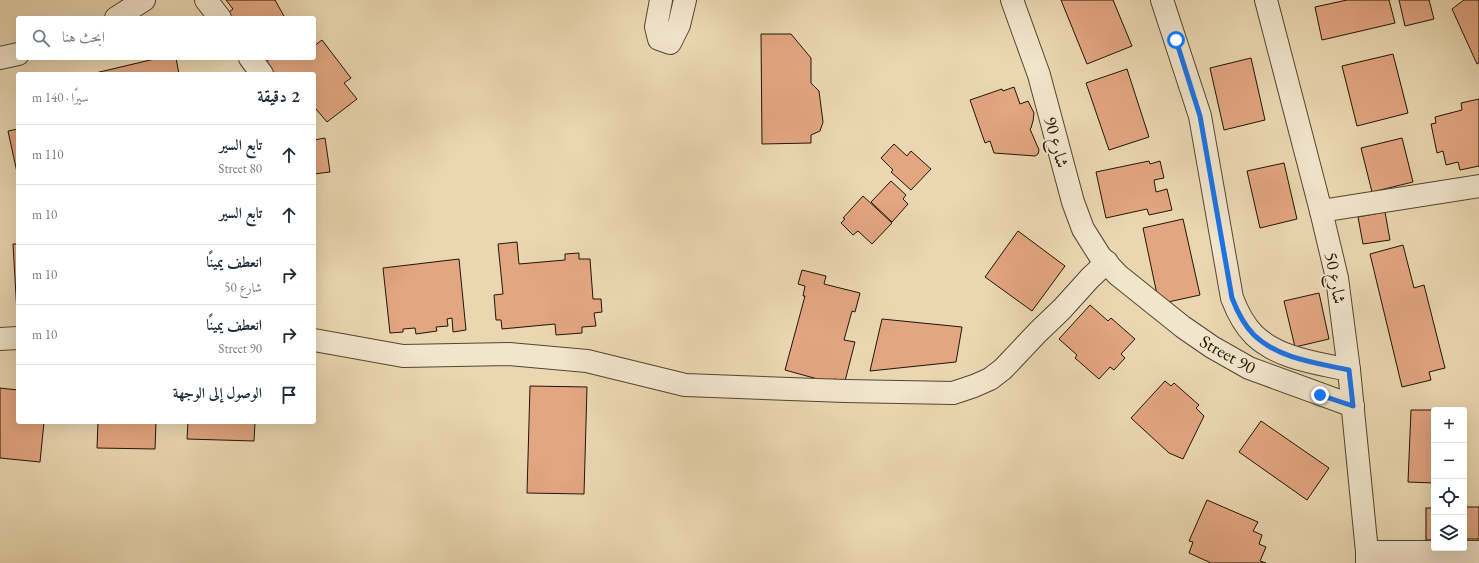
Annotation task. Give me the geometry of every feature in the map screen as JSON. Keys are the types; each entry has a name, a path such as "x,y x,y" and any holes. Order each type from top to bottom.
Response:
{"street":[{"path":"119,16 144,0"},
{"path":"206,0 218,16"},
{"path":"661,0 656,27 659,39 670,43 679,25 685,0"},
{"name":"شارع 90","path":"1012,0 1039,75 1073,202 1086,234 1100,256 1107,262"},
{"path":"1162,0 1200,116 1232,298 1240,315 1253,335 1271,348 1309,362 1349,370"},
{"name":"شارع 50","path":"1266,0 1337,278 1353,406 1367,558"},
{"path":"0,58 16,54"},
{"path":"252,60 260,72"},
{"path":"1321,211 1479,186"},
{"path":"316,340 403,356 509,354 587,361 685,386 952,393 974,386 1003,369 1107,262"},
{"name":"Street 90","path":"1107,262 1118,275 1183,327 1212,347 1249,368 1353,406"},
{"path":"0,339 16,338"},
{"path":"1367,558 1479,552"}],"building":[{"path":"226,0 275,0 284,16 230,16 228,13 233,9"},
{"path":"1061,0 1113,0 1132,46 1087,64"},
{"path":"1347,0 1389,0 1395,23 1322,40 1315,7"},
{"path":"1399,0 1429,0 1434,19 1405,26"},
{"path":"1464,0 1479,0 1479,63 1477,64 1452,9"},
{"path":"761,34 791,34 811,58 811,83 819,91 823,122 820,131 811,135 811,143 762,144"},
{"path":"322,40 351,78 344,83 357,99 327,122 316,109 316,72 274,72 266,62 268,60 316,60 316,44"},
{"path":"1393,54 1408,113 1357,126 1342,66"},
{"path":"1251,58 1265,120 1224,130 1210,68"},
{"path":"150,60 176,60 179,72 100,72"},
{"path":"1127,69 1149,137 1109,150 1086,83"},
{"path":"1014,87 1020,104 1028,101 1034,113 1030,129 1039,150 1038,154 1035,156 994,153 990,141 985,143 970,100 1002,89 1003,91"},
{"path":"1479,99 1479,166 1460,170 1458,162 1446,165 1443,151 1437,153 1431,124 1436,123 1435,117 1462,110 1461,103"},
{"path":"16,129 16,168 8,131"},
{"path":"325,138 330,172 316,174 316,140"},
{"path":"1402,138 1413,182 1372,192 1361,148"},
{"path":"894,144 907,156 911,151 931,169 911,190 891,172 893,170 881,158"},
{"path":"1149,161 1150,164 1160,161 1164,178 1154,180 1156,192 1167,189 1172,210 1149,215 1147,209 1106,218 1096,172"},
{"path":"1284,163 1297,219 1260,228 1247,171"},
{"path":"891,181 906,195 903,199 908,204 892,222 871,202"},
{"path":"863,196 892,223 872,244 858,231 853,235 841,223 845,219 843,218"},
{"path":"1385,212 1390,240 1363,244 1358,217"},
{"path":"1183,219 1200,295 1159,304 1143,228"},
{"path":"1018,231 1065,266 1032,311 985,277"},
{"path":"517,242 519,264 565,260 565,254 579,253 579,259 590,259 593,299 601,299 602,312 594,313 596,326 582,327 582,333 556,335 555,324 502,329 501,320 496,320 494,295 503,294 498,244"},
{"path":"13,244 16,244 16,296"},
{"path":"1403,245 1414,288 1424,285 1445,368 1429,372 1431,380 1402,387 1370,254"},
{"path":"459,259 466,330 453,332 452,318 447,319 448,326 436,327 437,331 416,334 415,328 403,329 403,332 390,333 383,268"},
{"path":"802,270 826,276 824,284 860,293 855,312 852,311 844,340 855,342 845,381 834,379 832,383 785,370 805,296 803,296 805,286 798,284"},
{"path":"1319,293 1329,339 1295,347 1284,301"},
{"path":"1090,305 1108,321 1111,318 1135,339 1121,354 1125,358 1114,370 1110,367 1099,379 1075,358 1077,355 1059,339"},
{"path":"882,319 962,327 956,362 870,371"},
{"path":"1165,381 1171,386 1174,383 1199,405 1196,408 1204,416 1183,459 1169,453 1131,418"},
{"path":"530,386 587,387 584,494 527,493"},
{"path":"0,388 16,390 16,424 44,424 40,462 0,458"},
{"path":"1411,410 1431,410 1431,483 1408,482"},
{"path":"1261,421 1329,468 1307,500 1239,452"},
{"path":"98,424 156,424 155,449 97,448"},
{"path":"188,424 255,424 254,441 187,439"},
{"path":"1207,500 1258,522 1253,531 1262,535 1259,544 1266,547 1260,561 1266,563 1211,563 1189,553 1193,542 1189,541"},
{"path":"1467,507 1479,507 1479,539 1467,539"},
{"path":"1426,508 1431,508 1431,540 1426,540"}],"route":[{"path":"1176,40 1200,116 1212,180 1221,242 1232,298 1236,310 1253,335 1271,348 1309,362 1349,370 1353,406 1320,395"}]}
